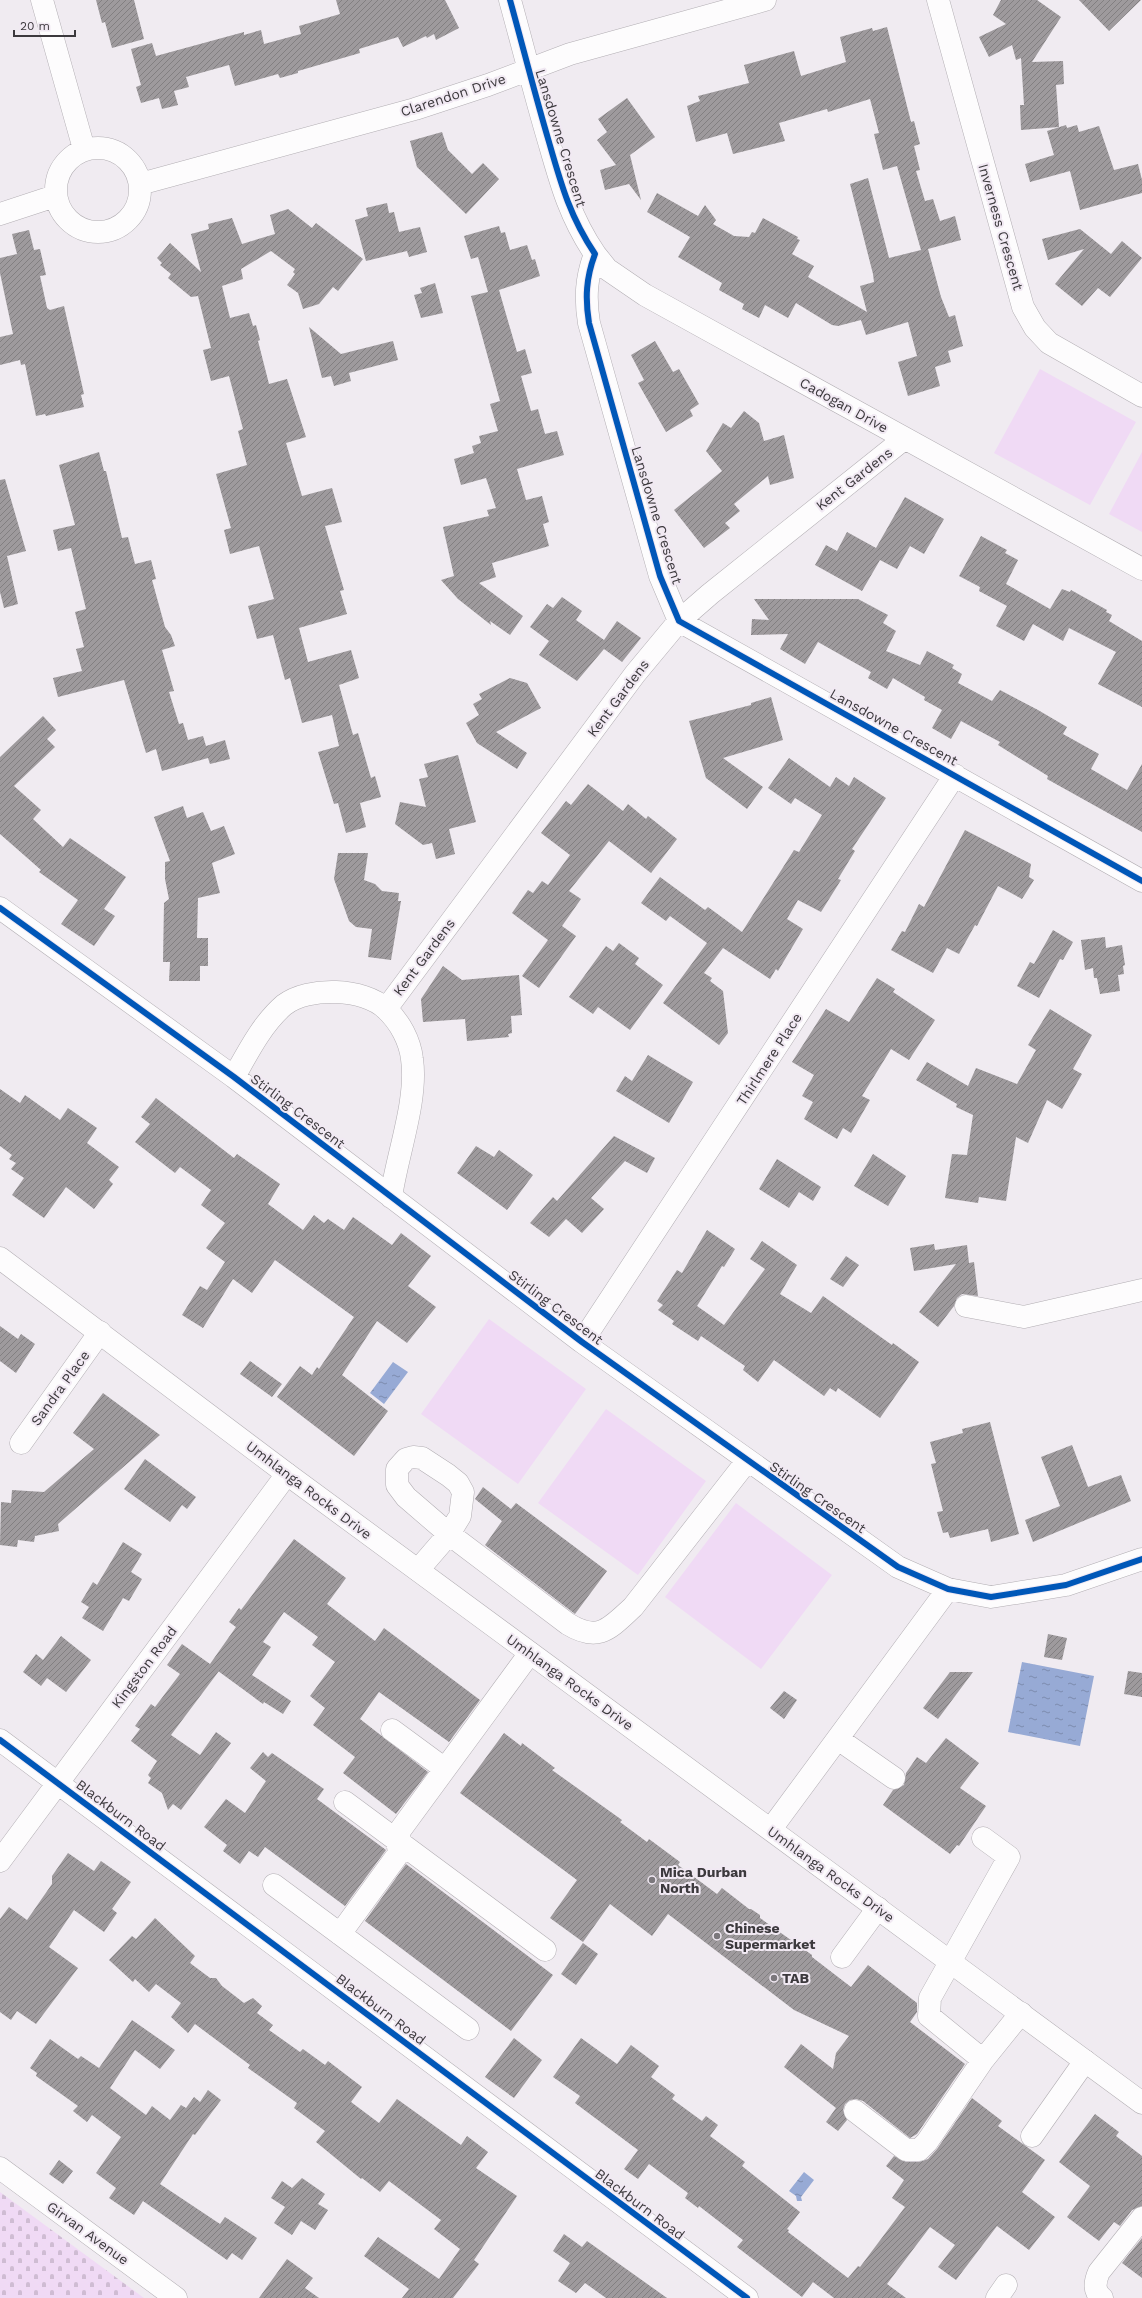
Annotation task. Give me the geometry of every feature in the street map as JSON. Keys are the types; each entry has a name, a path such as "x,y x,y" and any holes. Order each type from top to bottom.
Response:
{"street":[{"path":"42,0 84,149"},
{"name":"Lansdowne Crescent","path":"510,0 527,70 567,204 581,232 595,254 589,270 586,291 589,323 660,576 679,621 1142,881"},
{"name":"Clarendon Drive","path":"140,184 414,109 488,85 527,70 616,40 765,0"},
{"name":"Inverness Crescent","path":"938,0 1023,308 1035,328 1049,343 1142,396"},
{"path":"99,147 113,150 126,158 135,170 140,184 139,199 134,212 124,224 96,233 82,230 69,222 60,210 55,196 56,182 61,168 71,156 84,149 99,147"},
{"path":"0,214 55,196"},
{"name":"Cadogan Drive","path":"595,254 607,269 645,295 1142,569"},
{"name":"Kent Gardens","path":"386,1009 636,674 679,621 710,594 904,439"},
{"name":"Thirlmere Place","path":"582,1342 955,775"},
{"name":"Stirling Crescent","path":"0,908 234,1077 582,1342 747,1461 898,1567 948,1589 991,1597 1013,1595 1066,1584 1142,1559"},
{"name":"Kent Gardens","path":"234,1077 265,1024 285,1005 302,997 316,993 338,991 364,997 386,1009 405,1033 412,1059 413,1087 391,1196"},
{"name":"Umhlanga Rocks Drive","path":"0,1258 287,1474 1142,2103"},
{"path":"966,1306 1024,1317 1142,1290"},
{"name":"Sandra Place","path":"21,1443 100,1332"},
{"path":"418,1570 450,1534 568,1624 579,1631 590,1634 600,1633 614,1625 633,1607 747,1461"},
{"name":"Kingston Road","path":"0,1861 287,1474"},
{"path":"771,1829 948,1589"},
{"path":"340,1934 399,1853 397,1840 401,1829 530,1653"},
{"path":"392,1730 445,1769"},
{"path":"838,1739 894,1778"},
{"name":"Blackburn Road","path":"0,1740 747,2298"},
{"path":"345,1802 545,1950"},
{"path":"983,1838 1009,1857 930,1998 929,2016 983,2060"},
{"path":"274,1885 468,2029"},
{"path":"842,1957 878,1908"},
{"path":"855,2111 906,2150 919,2150 927,2142 983,2060 1021,2014"},
{"path":"1032,2136 1086,2061"},
{"name":"Girvan Avenue","path":"0,2168 176,2298"},
{"path":"1102,2298 1096,2290 1095,2282 1099,2272 1142,2218"}],"green space":[{"path":"1040,369 1136,422 1090,505 994,453"},
{"path":"1142,452 1142,532 1109,514"},
{"path":"489,1319 586,1389 518,1484 421,1414"},
{"path":"606,1409 706,1481 638,1575 538,1503"},
{"path":"736,1503 832,1575 761,1669 665,1597"},
{"path":"0,2192 144,2298 0,2298"}],"water":[{"path":"393,1362 408,1372 384,1404 370,1393"},
{"path":"1022,1662 1094,1676 1080,1746 1008,1732"},
{"path":"804,2172 814,2180 801,2197 802,2201 797,2201 796,2196 789,2191"}],"building":[{"path":"96,0 134,0 144,39 112,48 105,22 102,23"},
{"path":"336,0 445,0 459,28 436,40 434,34 427,38 426,36 403,47 398,37 359,49 360,53 298,71 298,73 280,78 278,74 235,86 229,65 186,77 189,87 174,91 178,105 162,109 159,98 141,103 136,87 141,85 131,49 152,43 156,56 244,32 244,35 261,30 264,44 301,34 299,26 340,14"},
{"path":"1001,0 1037,0 1061,17 1032,62 1063,61 1064,84 1056,85 1059,127 1021,130 1020,105 1024,105 1021,58 1016,60 1012,45 989,57 979,37 1006,24 993,15"},
{"path":"1079,0 1141,0 1109,31"},
{"path":"887,27 911,122 914,121 920,144 914,146 920,170 916,171 925,201 933,199 940,221 955,216 961,240 928,249 941,297 949,317 955,315 963,346 948,351 951,362 935,367 940,386 908,396 898,362 917,356 908,322 866,335 861,320 838,326 832,325 796,303 788,318 765,305 759,318 742,309 744,304 719,290 722,283 678,257 690,237 647,212 657,193 698,216 705,205 716,220 713,224 734,236 749,237 752,232 755,233 763,218 798,237 797,239 800,240 792,254 814,266 808,277 867,312 860,286 874,282 873,274 850,184 868,178 889,258 921,250 897,166 883,170 874,134 879,133 870,99 828,112 827,109 779,123 785,141 733,154 727,133 696,142 687,106 700,101 698,96 749,83 744,65 794,51 801,76 846,62 840,37 872,28 873,31"},
{"path":"627,98 655,137 630,155 641,200 629,184 605,190 600,170 616,165 597,140 607,132 598,119"},
{"path":"1066,125 1067,128 1077,125 1079,132 1099,126 1114,170 1138,164 1142,180 1142,193 1080,210 1070,171 1030,182 1025,164 1054,155 1047,131"},
{"path":"442,132 448,150 472,174 483,163 499,179 466,214 417,167 410,141"},
{"path":"387,203 389,213 394,212 399,232 420,227 427,252 409,257 407,251 366,261 355,220 368,216 366,208"},
{"path":"288,209 312,228 316,223 363,259 338,291 333,287 319,304 303,309 298,293 287,285 295,274 293,272 295,269 271,251 241,269 243,279 222,286 230,318 249,313 253,326 256,325 260,340 258,341 269,384 287,379 306,437 286,443 302,496 332,488 342,522 325,526 344,590 340,591 347,614 299,628 308,662 351,650 359,678 339,685 353,735 358,733 371,778 375,776 381,797 360,803 366,827 346,833 338,803 334,804 318,752 339,746 332,715 302,723 290,678 285,680 273,635 257,639 248,606 274,599 259,546 230,554 224,530 231,528 216,474 247,465 238,431 243,429 229,376 211,381 203,350 211,348 198,296 191,297 168,278 171,274 160,265 162,263 157,258 170,243 201,272 191,234 209,229 208,224 232,218 242,244 275,234 270,215"},
{"path":"499,226 501,233 505,232 510,250 527,245 532,260 535,259 540,276 499,290 517,352 525,349 532,373 521,376 531,411 538,409 545,434 557,431 564,455 517,469 526,500 542,496 549,522 543,524 549,546 492,563 496,577 479,583 523,616 510,635 490,621 491,625 458,599 441,580 454,576 443,527 489,516 487,510 496,508 486,478 461,485 454,459 474,453 472,446 481,443 479,436 498,431 490,404 500,401 471,296 488,292 478,257 471,259 464,236"},
{"path":"1080,229 1111,254 1122,241 1142,258 1110,297 1098,288 1082,306 1055,284 1084,249 1048,260 1042,239"},
{"path":"29,230 34,250 40,249 46,275 40,276 47,308 50,310 64,306 84,394 81,395 84,407 46,416 45,414 36,416 25,364 21,365 20,360 0,365 0,337 13,334 0,273 0,258 17,254 12,234"},
{"path":"435,283 443,313 421,318 414,295 422,293 420,288"},
{"path":"309,327 341,354 393,341 398,360 349,373 351,381 334,386 331,376 322,378"},
{"path":"655,341 673,372 679,369 699,404 690,410 693,416 666,432 638,383 644,380 631,355"},
{"path":"744,411 759,423 764,441 784,435 794,478 770,485 768,476 734,504 740,511 725,523 730,528 704,548 674,510 722,471 706,451 723,423 731,428"},
{"path":"99,452 104,471 106,471 122,538 128,537 135,564 151,560 156,579 152,580 165,627 171,635 175,646 162,650 174,691 169,692 179,724 183,723 188,740 203,736 206,746 225,740 230,759 210,764 208,758 162,771 156,749 146,753 124,680 58,697 53,678 82,671 76,649 84,647 75,612 86,609 71,548 58,551 53,530 75,525 59,465"},
{"path":"5,479 26,551 7,556 18,604 4,608 0,592 0,480"},
{"path":"905,497 944,519 924,554 910,546 897,569 880,560 862,591 815,565 826,545 837,551 847,532 876,548"},
{"path":"981,536 1007,550 1005,553 1018,560 1006,584 1050,609 1062,589 1070,592 1071,590 1107,610 1106,612 1112,615 1109,621 1142,641 1142,707 1098,684 1116,652 1069,628 1063,641 1033,624 1024,641 996,626 1007,606 979,591 980,587 959,576"},
{"path":"562,597 582,611 576,620 604,640 617,621 641,638 622,662 604,649 577,681 539,655 549,641 530,627 547,604 553,608"},
{"path":"754,599 858,599 888,615 883,623 896,631 886,651 920,665 927,651 954,665 952,668 962,674 958,683 992,701 1000,690 1038,710 1067,727 1063,734 1099,754 1091,769 1127,790 1142,764 1142,832 1047,779 1048,776 998,745 1000,742 961,721 951,739 932,728 942,710 924,700 925,697 893,678 887,689 868,678 871,672 818,642 805,664 780,649 788,634 751,635 752,619 769,620"},
{"path":"510,678 527,683 541,708 496,732 527,753 517,769 477,743 466,723 479,715 473,704 482,699 479,694"},
{"path":"771,697 783,740 723,758 763,787 747,809 706,778 689,721 751,705 751,703"},
{"path":"43,716 56,730 47,739 55,747 14,786 41,810 33,819 63,847 70,838 126,877 104,909 115,916 94,946 61,924 78,900 39,872 41,870 0,834 0,757"},
{"path":"458,755 476,822 449,829 455,854 436,859 432,843 423,845 395,824 400,802 426,807 419,779 428,777 424,764"},
{"path":"789,758 830,787 836,777 849,786 854,777 886,798 852,849 855,851 838,879 841,880 821,912 798,900 787,919 803,929 778,971 776,969 770,979 723,948 704,973 712,978 710,981 723,991 728,1033 719,1045 663,1003 707,943 670,916 666,921 641,903 660,877 705,910 708,907 742,932 794,850 799,852 822,815 795,798 791,804 768,788"},
{"path":"588,784 623,811 628,804 646,819 648,816 677,839 651,873 609,841 569,891 581,899 562,926 576,936 539,988 522,976 548,940 512,913 528,890 533,893 542,881 548,885 570,855 541,833 566,801 571,805"},
{"path":"183,806 187,818 203,812 211,831 224,826 235,854 212,863 220,893 198,898 197,938 208,938 208,966 200,966 200,981 169,981 170,962 163,962 164,903 169,899 165,879 165,862 170,861 154,817"},
{"path":"965,830 1031,864 1029,877 1034,880 1022,899 998,886 977,926 975,925 959,954 947,948 933,973 891,950 902,931 905,932 919,904 924,907"},
{"path":"338,853 368,853 364,880 375,884 382,891 399,893 398,901 401,901 391,960 368,957 372,929 356,927 349,921 334,879"},
{"path":"1053,930 1073,942 1063,960 1060,959 1039,998 1017,986 1030,962 1034,964"},
{"path":"1105,937 1106,948 1122,945 1125,965 1123,966 1124,974 1118,975 1120,991 1100,994 1097,978 1094,978 1093,968 1085,970 1081,940"},
{"path":"619,943 639,958 635,964 663,985 630,1030 598,1007 593,1014 569,997 606,946 613,951"},
{"path":"443,966 462,980 519,975 522,1015 511,1016 512,1033 508,1034 509,1037 467,1041 465,1019 423,1022 421,999"},
{"path":"877,978 895,989 893,992 935,1020 909,1060 891,1049 862,1096 870,1100 851,1133 843,1128 837,1139 804,1119 813,1102 802,1096 814,1075 792,1062 826,1009 849,1022"},
{"path":"1050,1009 1092,1035 1073,1069 1082,1074 1062,1109 1047,1100 1028,1143 1016,1137 1006,1201 979,1197 978,1203 945,1198 952,1154 967,1155 973,1115 956,1107 957,1104 916,1080 927,1062 968,1086 976,1068 1017,1084 1036,1050 1028,1045"},
{"path":"648,1055 693,1082 669,1123 616,1091 625,1076 632,1081"},
{"path":"0,1089 20,1103 25,1095 60,1120 68,1108 97,1128 87,1143 119,1167 109,1180 113,1184 94,1209 66,1187 44,1218 12,1195 24,1178 11,1169 16,1163 9,1159 12,1155 0,1146"},
{"path":"156,1098 234,1158 237,1154 280,1184 268,1204 303,1230 314,1215 324,1223 328,1219 344,1230 353,1217 392,1245 401,1233 431,1256 408,1286 436,1307 407,1343 377,1321 342,1375 388,1411 354,1456 277,1397 300,1366 312,1375 317,1367 319,1369 354,1317 275,1260 252,1293 233,1279 203,1328 182,1315 200,1286 207,1290 225,1262 206,1248 225,1223 201,1205 211,1190 180,1167 175,1173 135,1142 150,1124 141,1117"},
{"path":"614,1136 655,1158 647,1173 625,1161 591,1198 604,1209 582,1233 566,1219 549,1237 530,1223 553,1197 557,1201"},
{"path":"476,1146 494,1157 499,1150 533,1175 507,1210 457,1173"},
{"path":"873,1154 906,1176 888,1206 854,1186"},
{"path":"777,1159 821,1187 813,1201 799,1192 789,1208 759,1189"},
{"path":"707,1230 735,1249 724,1267 722,1266 697,1306 724,1325 765,1269 750,1259 762,1241 797,1265 780,1294 811,1313 823,1296 892,1345 893,1343 919,1362 880,1418 838,1388 836,1392 830,1388 824,1396 774,1360 758,1382 743,1370 745,1366 701,1336 698,1341 672,1324 674,1321 658,1310 663,1305 657,1301 677,1270 682,1273"},
{"path":"934,1244 935,1250 967,1245 969,1263 974,1262 978,1296 962,1294 957,1298 954,1306 938,1327 919,1312 956,1264 914,1271 910,1248"},
{"path":"846,1256 859,1265 843,1287 830,1279"},
{"path":"0,1326 18,1339 21,1334 35,1344 16,1373 0,1361"},
{"path":"250,1361 282,1384 272,1397 240,1374"},
{"path":"103,1393 160,1435 58,1524 59,1531 35,1536 34,1542 18,1540 17,1547 0,1545 1,1502 11,1503 12,1490 44,1492 94,1449 73,1433"},
{"path":"990,1422 1019,1534 991,1542 988,1529 950,1538 948,1532 943,1533 937,1512 943,1511 931,1464 936,1463 930,1442 963,1433 962,1429"},
{"path":"1072,1445 1088,1487 1121,1475 1131,1501 1033,1542 1025,1520 1060,1506 1041,1457"},
{"path":"145,1459 196,1497 187,1509 182,1505 170,1522 124,1489"},
{"path":"483,1487 511,1509 516,1503 607,1571 575,1614 485,1545 502,1521 475,1499"},
{"path":"294,1539 346,1578 327,1604 375,1641 384,1628 480,1700 449,1742 379,1692 360,1719 428,1772 396,1814 343,1773 355,1757 313,1725 325,1708 310,1696 335,1662 312,1645 318,1637 284,1612 263,1642 271,1647 252,1675 291,1701 283,1714 264,1702 263,1704 219,1671 171,1735 200,1755 216,1732 231,1743 181,1810 173,1804 168,1810 162,1793 148,1783 151,1778 148,1775 157,1761 131,1741 140,1729 135,1726 151,1704 155,1707 180,1674 167,1665 182,1644 210,1664 236,1627 229,1622 239,1608 241,1610"},
{"path":"123,1542 142,1554 131,1572 142,1579 129,1601 123,1598 103,1631 82,1618 89,1607 81,1602 93,1582 97,1585"},
{"path":"1048,1634 1067,1638 1062,1660 1044,1657"},
{"path":"61,1636 91,1660 66,1692 47,1678 41,1686 23,1672 36,1654 43,1660"},
{"path":"1128,1671 1142,1673 1142,1697 1124,1694"},
{"path":"950,1672 973,1672 938,1719 923,1708"},
{"path":"784,1691 797,1700 784,1719 770,1708"},
{"path":"504,1733 521,1746 522,1743 555,1768 552,1770 622,1820 620,1822 647,1842 649,1839 680,1862 678,1865 717,1894 722,1888 749,1909 760,1915 760,1918 812,1955 812,1957 851,1987 868,1965 917,2003 917,2012 910,2022 965,2064 917,2134 910,2138 863,2101 856,2099 850,2100 845,2104 843,2110 847,2120 838,2131 826,2122 836,2108 784,2067 801,2044 833,2069 836,2053 849,2036 794,2010 668,1914 652,1936 610,1904 583,1942 550,1918 577,1880 460,1793"},
{"path":"946,1738 979,1763 960,1788 986,1806 959,1846 957,1845 950,1854 883,1805 893,1790 904,1785 906,1773 917,1757 926,1763"},
{"path":"263,1752 268,1757 272,1753 324,1789 317,1799 386,1850 345,1906 265,1847 258,1857 249,1851 240,1864 223,1851 227,1845 204,1827 226,1799 245,1813 266,1781 250,1768"},
{"path":"68,1853 94,1871 101,1861 131,1882 112,1909 117,1913 104,1932 74,1910 49,1947 78,1968 36,2024 17,2011 11,2020 0,2012 0,1919 9,1907 27,1920 52,1884 52,1876"},
{"path":"406,1864 553,1975 511,2031 365,1921"},
{"path":"155,1918 195,1956 190,1963 210,1978 216,1978 222,1986 244,2003 253,1998 262,2006 257,2013 273,2025 269,2030 300,2052 303,2049 325,2065 328,2061 362,2087 351,2102 379,2123 397,2099 461,2145 467,2136 488,2152 476,2168 517,2196 474,2260 479,2264 453,2298 402,2298 409,2289 364,2256 378,2237 439,2279 460,2249 434,2229 441,2220 389,2181 380,2192 362,2178 361,2179 316,2142 325,2131 294,2108 297,2103 248,2068 250,2065 195,2024 188,2033 171,2017 181,2003 156,1984 149,1992 135,1979 133,1982 109,1960 132,1936 136,1939"},
{"path":"583,1943 598,1954 576,1985 561,1974"},
{"path":"132,2020 175,2050 160,2069 135,2050 110,2088 146,2115 152,2106 170,2120 181,2105 186,2108 194,2097 200,2102 208,2090 221,2100 195,2135 193,2134 160,2184 220,2224 225,2217 257,2238 242,2260 232,2253 227,2260 143,2201 134,2215 109,2198 116,2188 96,2173 121,2137 92,2115 87,2122 73,2111 78,2106 36,2076 37,2073 30,2068 50,2039 78,2059 81,2056 99,2068"},
{"path":"514,2038 542,2060 514,2098 485,2077"},
{"path":"581,2038 617,2064 631,2045 659,2066 651,2077 675,2095 672,2099 702,2121 706,2116 718,2125 710,2136 745,2162 742,2166 800,2212 787,2229 789,2230 788,2232 848,2278 858,2266 860,2267 905,2207 892,2198 904,2180 886,2166 894,2156 906,2162 919,2162 928,2159 937,2149 972,2098 1002,2121 998,2126 1045,2160 1022,2192 1055,2217 1029,2250 997,2226 956,2280 938,2267 955,2245 930,2227 887,2284 906,2298 834,2298 813,2282 802,2297 737,2247 743,2240 699,2206 698,2208 685,2198 688,2193 649,2164 638,2179 624,2169 638,2150 575,2103 580,2096 553,2077"},
{"path":"1095,2114 1119,2132 1116,2136 1142,2156 1142,2206 1132,2210 1120,2226 1114,2222 1099,2241 1067,2217 1090,2186 1059,2162"},
{"path":"59,2160 73,2171 63,2184 49,2174"},
{"path":"302,2178 325,2194 318,2204 328,2210 315,2230 301,2221 292,2235 274,2223 285,2207 271,2198 282,2181 292,2188"},
{"path":"564,2234 582,2247 587,2241 667,2298 606,2298 585,2283 576,2293 558,2281 570,2263 553,2251"},
{"path":"1142,2238 1142,2278 1122,2263"},
{"path":"287,2259 313,2278 305,2288 319,2298 259,2298"}],"cycle path":[{"path":"510,0 562,186 579,227 595,254 587,288 589,323 660,576 679,621 1142,881"},
{"path":"0,908 234,1077 582,1342 898,1567 948,1589 991,1597 1066,1585 1142,1559"},
{"path":"0,1740 747,2298"}],"place":[{"name":"Mica Durban North","path":"652,1880"},
{"name":"Chinese Supermarket","path":"717,1936"},
{"name":"TAB","path":"774,1978"}]}
